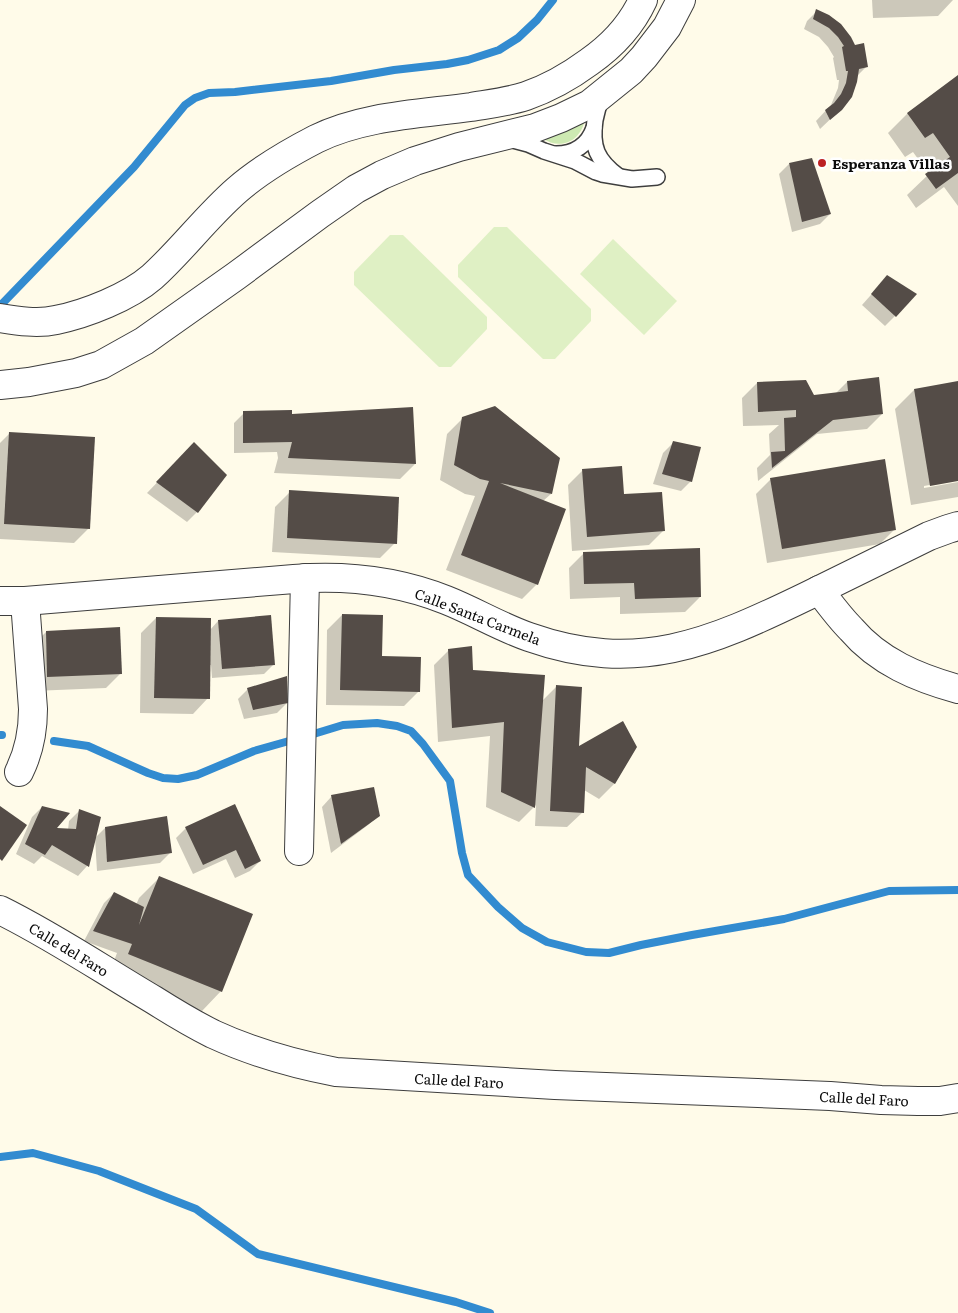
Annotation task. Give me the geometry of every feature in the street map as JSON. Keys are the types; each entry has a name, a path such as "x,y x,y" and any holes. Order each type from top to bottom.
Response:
{"street":[{"path":"0,318 19,322 56,320 117,300 151,278 227,199 252,178 287,154 319,138 376,120 501,103 546,89 584,66 610,46 630,23 643,0"},
{"path":"0,385 29,382 76,373 101,365 144,341 320,214 356,189 382,175 415,161 459,147 535,128 590,104 631,71 644,57 667,27 681,0"},
{"name":"Calle Santa Carmela","path":"19,772 27,753 33,722 33,709 12,602 333,577 375,581 422,592 447,601 530,638 580,651 604,654 641,654 687,646 754,622 930,536 958,526"},
{"path":"299,851 305,578"},
{"path":"819,590 851,630 879,655 917,676 958,689"},
{"name":"Calle del Faro","path":"0,910 40,930 118,979 212,1033 257,1052 312,1068 336,1072 565,1086 909,1101 958,1098"}],"lane":[{"path":"550,153 562,154 573,151 583,145 590,136 598,105 610,88"},
{"path":"594,125 596,152 609,169 624,179"},
{"path":"493,138 519,141 580,163 596,172 624,179 656,177"}],"green space":[{"path":"585,119 579,133 569,142 556,144 542,138"},
{"path":"494,227 507,227 591,309 591,321 555,359 543,359 458,277 458,265"},
{"path":"390,235 403,235 487,317 487,329 451,367 439,367 354,285 354,272"},
{"path":"613,239 677,301 644,335 580,274"}],"building":[{"path":"816,9 829,15 841,24 855,45 864,43 868,67 859,69 852,97 842,110 830,120 825,110 841,94 846,83 848,71 846,71 842,47 844,46 829,28 813,19"},
{"path":"958,75 958,173 936,189 925,174 950,157 933,133 925,138 907,113"},
{"path":"812,158 831,214 802,222 789,163"},
{"path":"887,275 917,294 896,317 871,294"},
{"path":"879,377 883,414 833,420 772,468 771,452 785,451 784,418 796,417 796,410 758,412 757,382 806,380 814,395 848,391 847,381"},
{"path":"958,381 958,481 930,486 914,389"},
{"path":"495,406 560,458 552,494 500,483 566,509 538,585 461,555 489,481 480,479 454,465 462,417"},
{"path":"413,407 416,464 288,458 292,442 243,443 243,411 292,410 292,414"},
{"path":"9,432 95,437 90,529 4,524"},
{"path":"673,441 701,447 692,482 662,474"},
{"path":"194,442 227,475 198,513 156,482"},
{"path":"885,459 896,530 782,549 770,478"},
{"path":"622,466 624,494 662,492 665,531 587,537 582,469"},
{"path":"289,490 399,497 397,544 287,538"},
{"path":"700,548 701,597 635,599 634,583 584,584 583,552"},
{"path":"342,614 383,615 382,656 421,657 420,692 340,690"},
{"path":"271,615 275,665 222,669 218,620"},
{"path":"156,617 211,618 210,699 154,698"},
{"path":"120,627 122,674 47,677 46,631"},
{"path":"472,646 473,670 545,675 535,808 501,792 504,722 452,728 448,649"},
{"path":"287,676 288,703 253,710 247,688"},
{"path":"556,685 582,687 579,746 623,721 637,747 615,784 586,767 584,813 550,811"},
{"path":"374,787 380,816 341,844 331,795"},
{"path":"235,804 261,861 245,869 236,850 203,865 185,827"},
{"path":"0,806 27,825 2,861 0,859"},
{"path":"42,806 70,813 57,828 76,829 79,809 101,817 89,867 52,845 45,855 25,844"},
{"path":"167,816 172,853 107,862 105,827"},
{"path":"159,876 253,914 222,992 128,954 132,944 93,931 114,892 144,907 139,925"}],"waterway":[{"path":"0,306 134,167 185,105 195,98 209,93 235,92 331,81 468,60 499,50 518,38 537,20 553,0"},
{"path":"307,736 343,725 377,723 397,726 411,731 450,781 462,853 468,875 498,907 522,928 547,942 586,952 609,953 692,935 784,919 889,891 958,890"},
{"path":"54,741 88,746 148,773 163,778 178,779 197,775 254,751 296,739"},
{"path":"0,1157 33,1153 99,1171 196,1209 258,1254 456,1302 490,1313"}],"place":[{"name":"Esperanza Villas","path":"822,163"}]}
